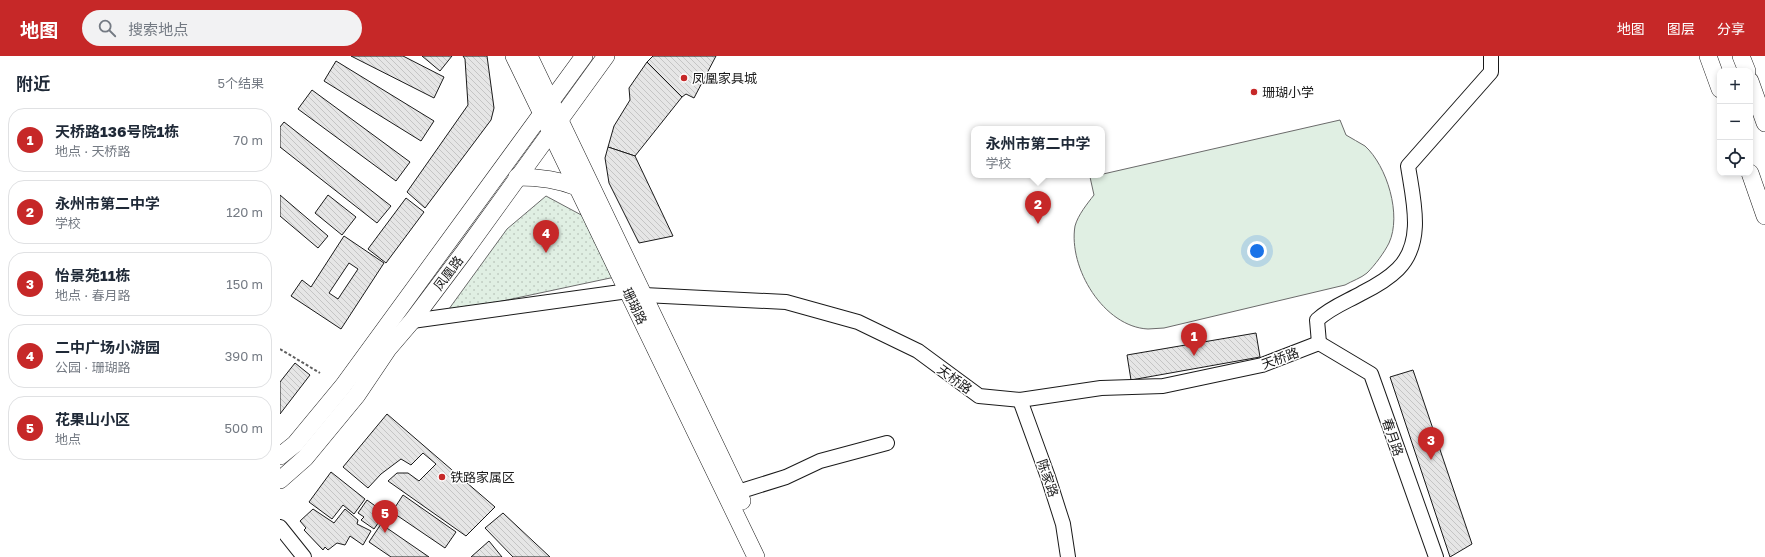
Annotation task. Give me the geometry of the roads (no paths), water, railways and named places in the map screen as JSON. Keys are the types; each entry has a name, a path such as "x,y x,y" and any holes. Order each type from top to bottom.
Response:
{"main road":[{"name":"珊瑚路","path":"514,56 546,107 555,125 636,293 756,557"},
{"name":"珊瑚路","path":"529,56 546,107"},
{"name":"凤凰路","path":"280,480 305,458 460,225 584,56"},
{"name":"凤凰路","path":"382,344 412,321 476,236 517,177 606,56"},
{"path":"1708,56 1717,81"},
{"path":"1741,56 1746,68"},
{"path":"1753,89 1765,123"},
{"name":"珊瑚路","path":"555,125 577,187 636,293 738,492 769,557"},
{"path":"1751,176 1765,216"},
{"path":"517,177 540,177 561,180 577,187"},
{"path":"460,225 476,236"},
{"name":"凤凰路","path":"280,456 295,444 350,391"}],"street":[{"path":"1319,343 1317,320 1328,310 1361,294 1392,274 1398,269 1408,253 1414,236 1415,215 1408,166 1491,72 1491,56"},
{"name":"天桥路","path":"412,321 636,293 786,302 858,322 918,351 979,396 1020,400 1101,388 1163,386 1262,365 1319,343"},
{"name":"春月路","path":"1319,343 1371,374 1436,557"},
{"name":"陈家路","path":"1020,400 1048,477 1063,524 1068,557"},
{"path":"738,492 786,477 820,460 887,443"},
{"path":"280,527 304,557"}],"place":[{"name":"凤凰家具城","path":"684,78"},
{"name":"珊瑚小学","path":"1254,92"},
{"name":"永州市第二中学","path":"1038,224"},
{"name":"二中广场小游园","path":"546,253"},
{"name":"天桥路136号院1栋","path":"1194,356"},
{"name":"怡景苑11栋","path":"1431,460"},
{"name":"铁路家属区","path":"442,477"},
{"name":"花果山小区","path":"385,533"}]}
